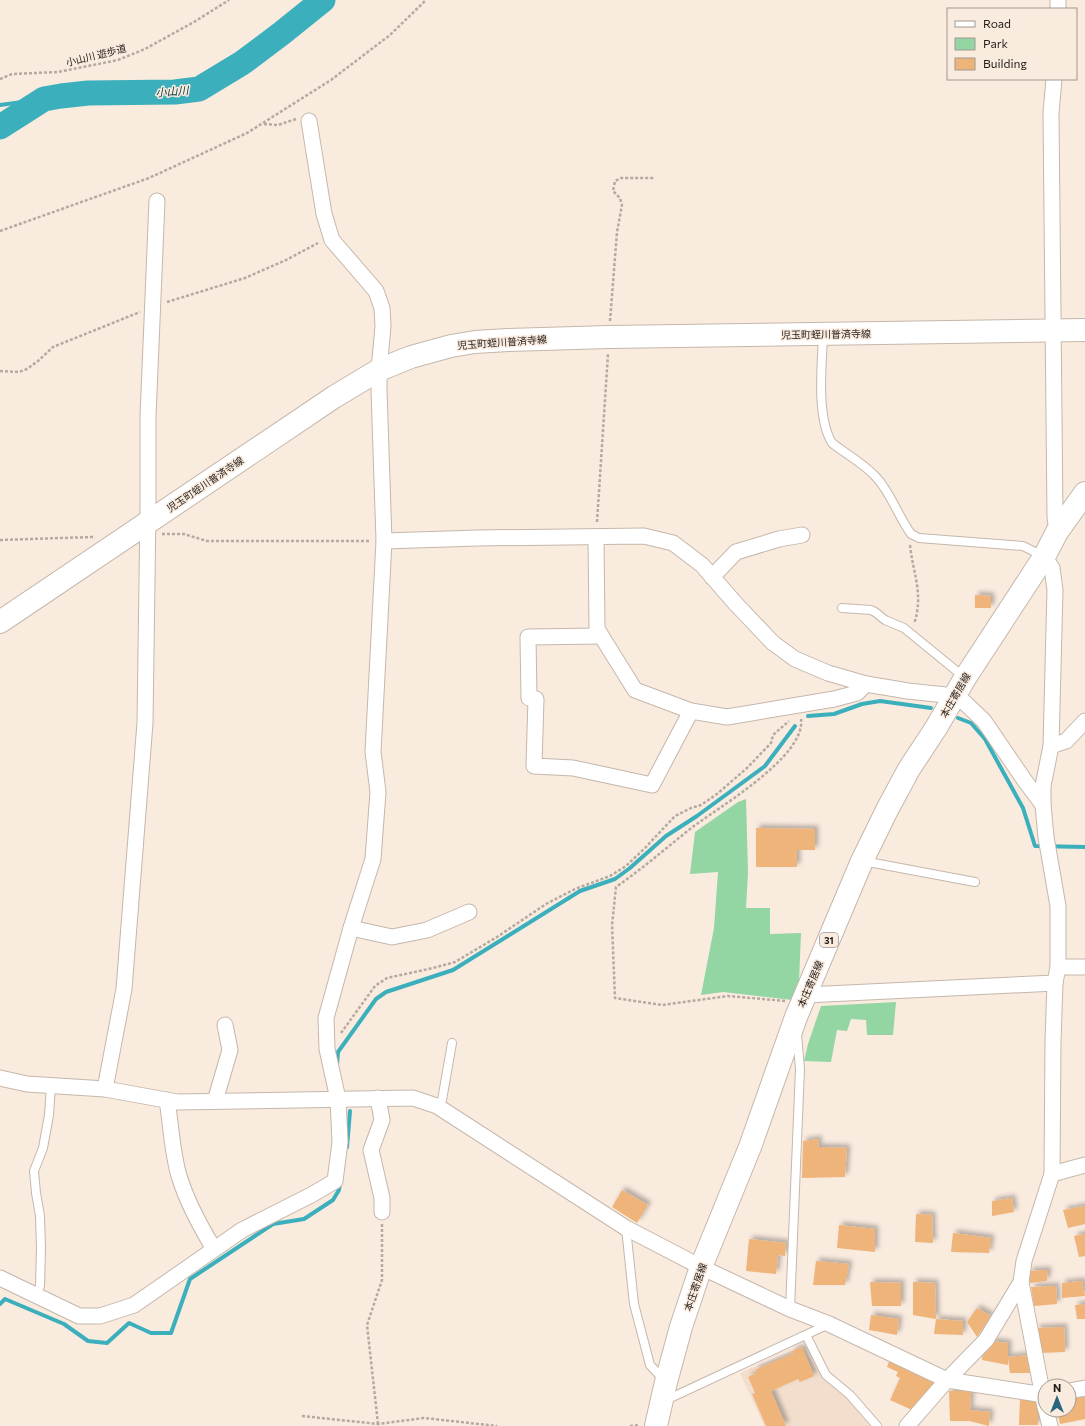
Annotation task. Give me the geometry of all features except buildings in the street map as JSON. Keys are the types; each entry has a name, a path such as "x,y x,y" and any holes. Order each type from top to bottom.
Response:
{"main road":[{"name":"児玉町蛭川普済寺線","path":"0,622 108,548 148,529 334,397 379,370 411,357 451,346 475,342 609,337 1054,329 1085,330"},
{"name":"本庄寄居線","path":"656,1426 681,1327 701,1267 750,1147 802,1005 862,861 909,769 1044,557 1057,532 1085,492"}],"street":[{"path":"1054,80 1050,113 1054,329 1055,517 1057,532"},
{"path":"0,1278 79,1316 100,1316 134,1305 242,1230 313,1194 335,1181 340,1142 338,1099 327,1049 326,1018 373,859 378,792 373,752 384,541 379,370 384,326 382,308 376,291 332,240 324,214 309,121"},
{"path":"105,1088 124,989 145,724 148,409 157,201"},
{"path":"712,577 736,552 779,539 802,535"},
{"path":"384,541 644,536 673,543 702,565 773,643 795,658 828,672 866,684 908,691 960,687 1025,781 1043,804"},
{"path":"596,537 597,629 635,690 691,711 727,717 834,699 857,692 866,684"},
{"path":"1040,1378 1021,1282 1024,1261 1052,1174 1055,983 1058,967 1058,906 1046,837 1043,786 1051,746 1055,590 1052,568 1044,557"},
{"path":"601,636 528,637 529,698 536,699 534,766 573,768 652,786 691,711"},
{"path":"1051,746 1066,741 1085,721"},
{"path":"352,928 392,937 427,930 470,912"},
{"path":"1058,967 1085,967"},
{"path":"802,1005 1055,983"},
{"path":"215,1101 230,1050 225,1025"},
{"path":"2,1081 51,1086 105,1088 177,1102 413,1098 437,1106 626,1228 701,1267 790,1309 830,1324 947,1380 1037,1398"},
{"path":"378,1098 382,1120 371,1150 382,1198 382,1212"},
{"path":"167,1100 174,1156 179,1177 189,1202 214,1249"},
{"path":"1052,1174 1085,1165"},
{"path":"907,1426 947,1380 986,1340 1021,1282"}],"lane":[{"path":"823,334 821,384 822,407 828,437 832,443 876,477 885,489 911,534 919,538 1023,546 1044,557"},
{"path":"842,608 864,609 876,612 885,620 911,632 926,646 960,687"},
{"path":"862,861 975,882"},
{"path":"790,1309 802,1005"},
{"path":"437,1106 442,1100 452,1043"},
{"path":"36,1295 40,1286 41,1248 40,1216 34,1170 43,1148 49,1115 51,1086"},
{"path":"626,1228 634,1304 650,1365 664,1392 830,1324"},
{"path":"806,1335 826,1375 850,1395 877,1426"}],"path":[{"name":"小山川 遊歩道","path":"0,79 16,74 58,72 118,60 145,49 194,22 229,0"},
{"path":"0,231 149,178 247,134 331,80 390,35 426,0"},
{"path":"262,124 278,124 301,117 309,121"},
{"path":"596,537 617,232 622,205 620,198 614,191 615,180 621,178 654,178"},
{"path":"148,529 184,534 207,540 384,541"},
{"path":"911,534 911,551 919,602 918,614 911,632"},
{"path":"0,540 92,537 108,548"},
{"path":"799,705 802,725 800,732 793,744 770,771 691,829 644,867 616,887 612,925 615,998 662,1005 728,996 802,1005"},
{"path":"327,1049 335,1041 375,986 387,978 455,962 497,938 546,904 575,889 610,876 626,866 675,816 701,804 717,794 747,768 771,743 773,735 789,721 799,705"},
{"path":"378,1424 367,1325 382,1280 382,1212"},
{"path":"302,1416 378,1424 424,1418 497,1426"}],"shaded area":[{"path":"802,1346 823,1379 849,1401 869,1426 764,1426 740,1373"}],"green space":[{"path":"746,799 748,872 746,908 770,908 770,934 801,933 799,982 792,1000 723,992 701,995 714,928 718,872 690,874 695,832 738,802"},
{"path":"896,1002 893,1035 867,1035 866,1020 851,1019 847,1031 837,1030 831,1062 804,1061 821,1006"}],"waterway":[{"name":"小山川","path":"0,127 44,99 88,93 175,92 199,89 242,63 323,0"},
{"path":"0,105 44,99"},
{"path":"808,716 834,714 862,704 880,701 931,708"},
{"path":"958,718 971,723 985,739 1023,808 1035,846 1085,847"},
{"path":"337,1065 338,1052 376,999 386,992 453,970 580,891 615,879 630,868 666,836 697,816 765,766 795,726"},
{"path":"347,1147 350,1111"},
{"path":"0,1304 5,1299 64,1324 88,1341 107,1343 129,1323 151,1333 171,1333 190,1279 273,1224 304,1219 333,1200 339,1190 340,1183"}]}
